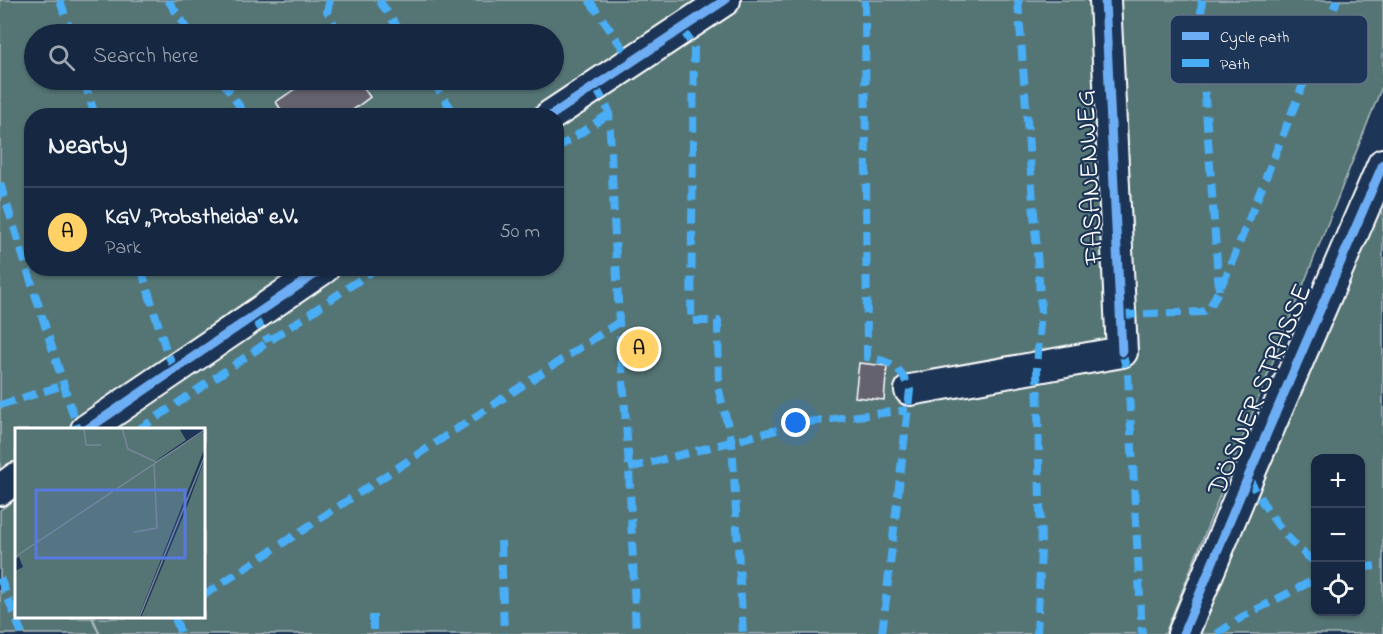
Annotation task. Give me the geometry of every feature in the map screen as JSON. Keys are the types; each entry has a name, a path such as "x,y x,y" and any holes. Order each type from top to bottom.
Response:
{"street":[{"path":"562,108 725,0"},
{"name":"FASANENWEG","path":"910,390 1122,352 1105,0"},
{"name":"DÖSNER STRASSE","path":"1183,634 1383,164"},
{"path":"89,428 312,276"},
{"path":"0,490 15,479"}],"green space":[{"path":"0,0 1383,0 1383,84 1165,634 100,634 93,619 206,619 206,428 15,428 15,463 0,473"},
{"path":"1383,202 1383,634 1196,634"},
{"path":"15,500 15,619 92,619 99,634 0,634 0,510"}],"building":[{"path":"293,90 365,90 370,97 356,108 280,108 276,102"},
{"path":"859,363 887,366 884,400 855,397"}],"marked path":[{"path":"60,0 68,24"},
{"path":"168,0 184,24"},
{"path":"330,0 327,11 334,24"},
{"path":"379,0 395,24"},
{"path":"589,0 632,61"},
{"path":"865,0 867,357 894,366 903,375 910,390 882,634"},
{"path":"1018,0 1041,307 1037,369 1041,549 1037,634"},
{"path":"1201,15 1202,0"},
{"path":"1331,15 1337,0"},
{"path":"682,28 694,48 691,321 718,321 719,391 732,442 743,634"},
{"path":"1204,84 1219,290"},
{"path":"1121,315 1202,312 1210,307 1227,274 1303,84"},
{"path":"595,86 609,111 636,634"},
{"path":"87,90 93,108"},
{"path":"229,90 241,108"},
{"path":"439,90 451,108"},
{"path":"564,144 609,114"},
{"path":"0,183 24,259"},
{"path":"29,276 77,428"},
{"path":"143,276 166,350 175,370"},
{"path":"141,428 365,276"},
{"path":"253,316 269,341"},
{"path":"206,594 619,322"},
{"path":"1122,352 1128,374 1142,634"},
{"path":"0,405 64,385"},
{"path":"629,468 808,422 908,410"},
{"path":"1248,477 1277,524 1315,562"},
{"path":"501,541 504,634"},
{"path":"1365,567 1383,565"},
{"path":"0,578 15,616"},
{"path":"1217,634 1242,617 1311,582"},
{"path":"373,615 373,634"},
{"path":"16,619 22,634"},
{"path":"175,619 181,634"}],"cycle path":[{"path":"562,108 725,0"},
{"path":"1105,0 1122,352"},
{"path":"1183,634 1383,164"},
{"path":"89,428 312,276"}],"place":[{"name":"KGV „Probstheida“ e.V.","path":"639,349"}]}
